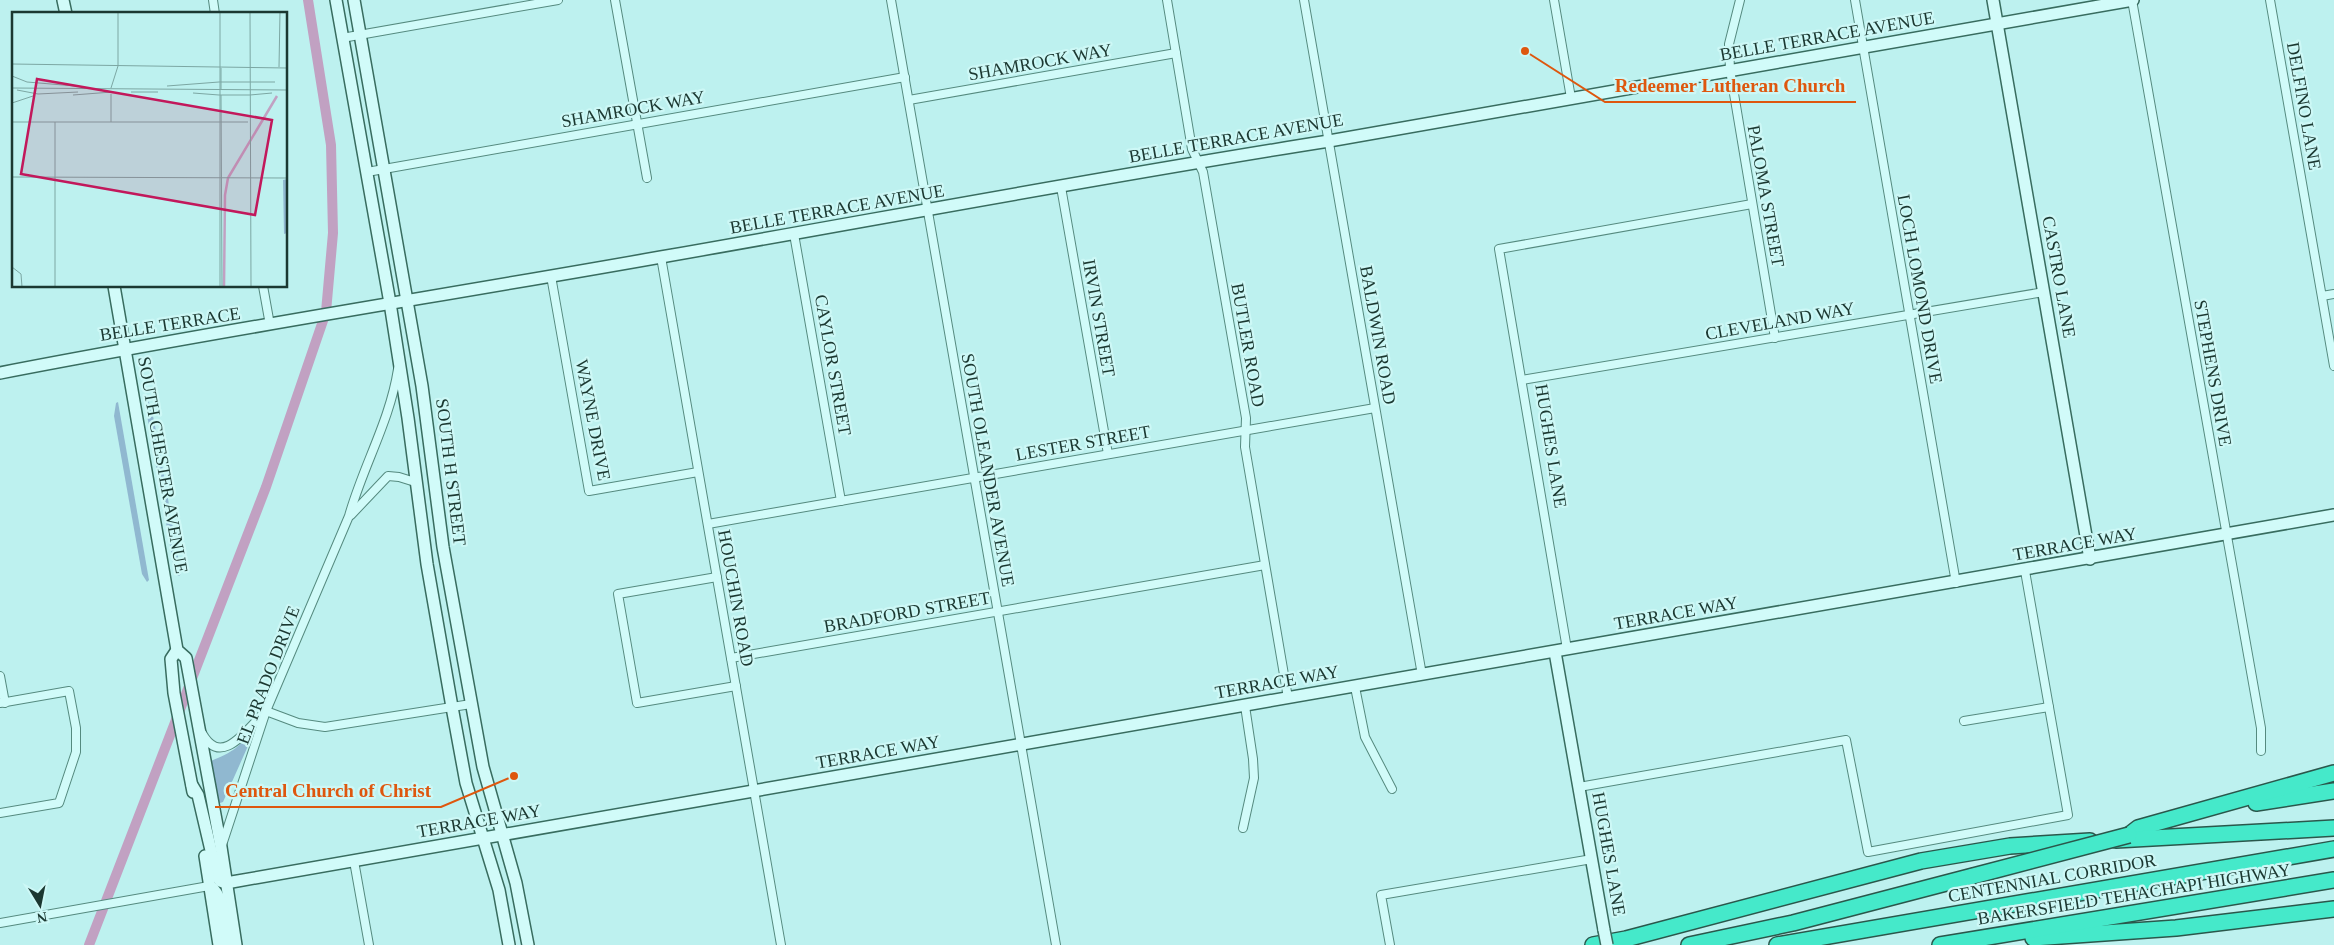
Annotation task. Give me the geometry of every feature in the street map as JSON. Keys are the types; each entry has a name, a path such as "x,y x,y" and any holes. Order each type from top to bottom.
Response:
{"highway":[{"path":"1689,945 1810,919 2129,835 2140,834 2334,773"},
{"path":"2211,812 2276,799 2334,791"},
{"path":"1593,945 1920,861 1999,847 2334,828"},
{"name":"CENTENNIAL CORRIDOR","path":"1777,945 2334,849"},
{"name":"BAKERSFIELD TEHACHAPI HIGHWAY","path":"1947,944 2334,880"},
{"path":"1947,944 2134,931 2334,909"}],"street":[{"name":"SOUTH H STREET","path":"336,0 390,303 427,564 452,708 466,783 500,890 509,945"},
{"name":"SOUTH H STREET","path":"354,0 408,301 422,386 443,547 471,704 483,767 516,883 528,945"},
{"path":"342,38 558,0"},
{"path":"615,0 646,178"},
{"name":"SOUTH OLEANDER AVENUE","path":"891,0 1056,945"},
{"name":"BUTLER ROAD","path":"1166,0 1192,148 1204,172 1246,418 1245,447 1288,698"},
{"name":"BALDWIN ROAD","path":"1304,0 1422,675"},
{"path":"1554,0 1571,98"},
{"name":"PALOMA STREET","path":"1740,0 1729,44 1730,70 1775,338"},
{"name":"LOCH LOMOND DRIVE","path":"1855,0 1956,582"},
{"name":"CASTRO LANE","path":"1993,0 2090,559"},
{"name":"BELLE TERRACE AVENUE","path":"345,312 1061,187 1197,161 1329,140 2132,0"},
{"name":"STEPHENS DRIVE","path":"2132,0 2261,728 2261,752"},
{"name":"DELFINO LANE","path":"2270,0 2334,366"},
{"name":"SHAMROCK WAY","path":"909,100 1176,54"},
{"name":"SHAMROCK WAY","path":"367,172 905,77"},
{"name":"IRVIN STREET","path":"1061,187 1108,454"},
{"name":"HUGHES LANE","path":"1567,650 1499,249 1752,204"},
{"name":"CAYLOR STREET","path":"794,234 841,501"},
{"name":"HOUCHIN ROAD","path":"661,257 781,945"},
{"name":"WAYNE DRIVE","path":"551,276 589,491 698,472"},
{"name":"SOUTH CHESTER AVENUE","path":"114,288 178,650 186,658 221,847 236,945"},
{"path":"263,288 270,326"},
{"name":"CLEVELAND WAY","path":"1522,380 2044,292"},
{"path":"2322,296 2334,294"},
{"name":"BELLE TERRACE","path":"0,373 125,348 270,326 345,312"},
{"name":"EL PRADO DRIVE","path":"221,847 266,710 349,516 358,486 390,409 399,363"},
{"name":"LESTER STREET","path":"708,524 1375,408"},
{"name":"EL PRADO DRIVE","path":"349,516 388,476 415,482"},
{"name":"TERRACE WAY","path":"226,883 2334,515"},
{"name":"BRADFORD STREET","path":"731,658 1265,565"},
{"path":"1579,787 1846,740 1868,852 2068,815 2025,570"},
{"path":"717,577 618,594 637,703 736,686"},
{"name":"SOUTH CHESTER AVENUE","path":"178,650 171,659 180,722 219,945"},
{"name":"HUGHES LANE","path":"1555,652 1607,945"},
{"path":"0,676 2,703 69,691 76,728 74,764 59,803 0,814"},
{"path":"1355,687 1365,738 1392,789"},
{"path":"197,718 203,736 211,745 220,749 241,737 266,710 298,723 325,727 471,704"},
{"path":"1243,828 1254,778 1254,759 1245,706"},
{"path":"1964,721 2049,707"},
{"path":"192,785 201,807 217,876 220,881 226,883"},
{"path":"1390,945 1381,895 1592,859"},
{"path":"354,861 369,945"},
{"path":"0,924 209,886 214,889 220,902 228,945"}],"shaded area":[{"path":"146,397 151,406 158,441 181,574 179,576 175,574 144,398"},
{"path":"118,402 149,580 147,582 142,574 114,416 116,403"},
{"path":"254,727 256,728 223,802 220,803 218,802 211,761 236,748"}],"waterway":[{"path":"89,945 266,487 326,312 333,233 331,145 308,0"}],"place":[{"name":"Redeemer Lutheran Church","path":"1525,51"},
{"name":"Central Church of Christ","path":"514,776"}]}
